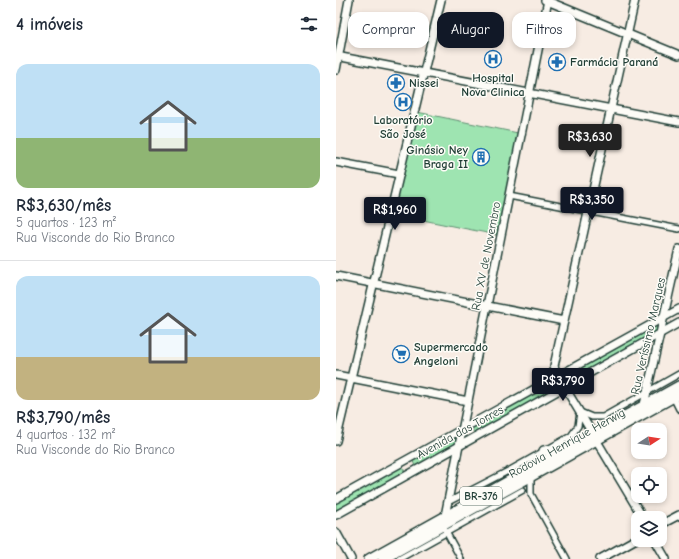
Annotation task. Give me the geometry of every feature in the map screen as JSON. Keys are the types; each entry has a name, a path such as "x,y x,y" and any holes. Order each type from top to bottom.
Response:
{"highway":[{"name":"Rodovia Henrique Herwig","path":"369,559 445,525 570,447 596,440 644,405 679,386"},
{"name":"Rodovia Henrique Herwig","path":"383,559 445,525 518,488 531,477 676,396"},
{"path":"544,451 570,447"}],"main road":[{"path":"336,70 337,56 349,0"},
{"path":"336,441 441,0"},
{"path":"547,0 679,55"},
{"name":"Rua XV de Novembro","path":"445,525 462,428 547,0"},
{"path":"634,0 554,363 555,370 564,387 639,511"},
{"path":"337,56 679,122"},
{"path":"336,162 399,174"},
{"name":"Rua Veríssimo Marques","path":"644,405 679,249"},
{"path":"336,276 564,321"},
{"name":"Avenida das Torres","path":"338,497 679,309"},
{"name":"Avenida das Torres","path":"336,515 410,472 679,323"},
{"path":"336,375 468,401"},
{"path":"404,461 411,465 412,469 410,472"},
{"path":"667,521 679,515"},
{"path":"336,532 351,559"},
{"path":"600,559 631,542"},
{"path":"660,547 666,559"}],"street":[{"path":"509,196 679,229"},
{"path":"448,502 574,434 578,426 580,412 592,417 603,417 679,374"},
{"path":"676,396 679,408"},
{"path":"531,477 531,494 567,559"},
{"path":"518,488 531,494"},
{"path":"399,559 445,525 461,559"}],"green space":[{"path":"417,112 518,133 497,235 393,214"},
{"path":"658,323 658,332 566,383 562,376"},
{"path":"554,382 557,387 474,433 471,427"},
{"path":"457,434 455,444 415,466 412,459"},
{"path":"401,464 405,472 336,510 336,501"}],"place":[{"name":"Hospital Nova Clinica","path":"493,59"},
{"name":"Farmácia Paraná","path":"557,62"},
{"name":"Nissei","path":"396,83"},
{"name":"Laboratório São José","path":"403,102"},
{"name":"Ginásio Ney Braga II","path":"481,157"},
{"name":"Supermercado Angeloni","path":"401,354"}]}
